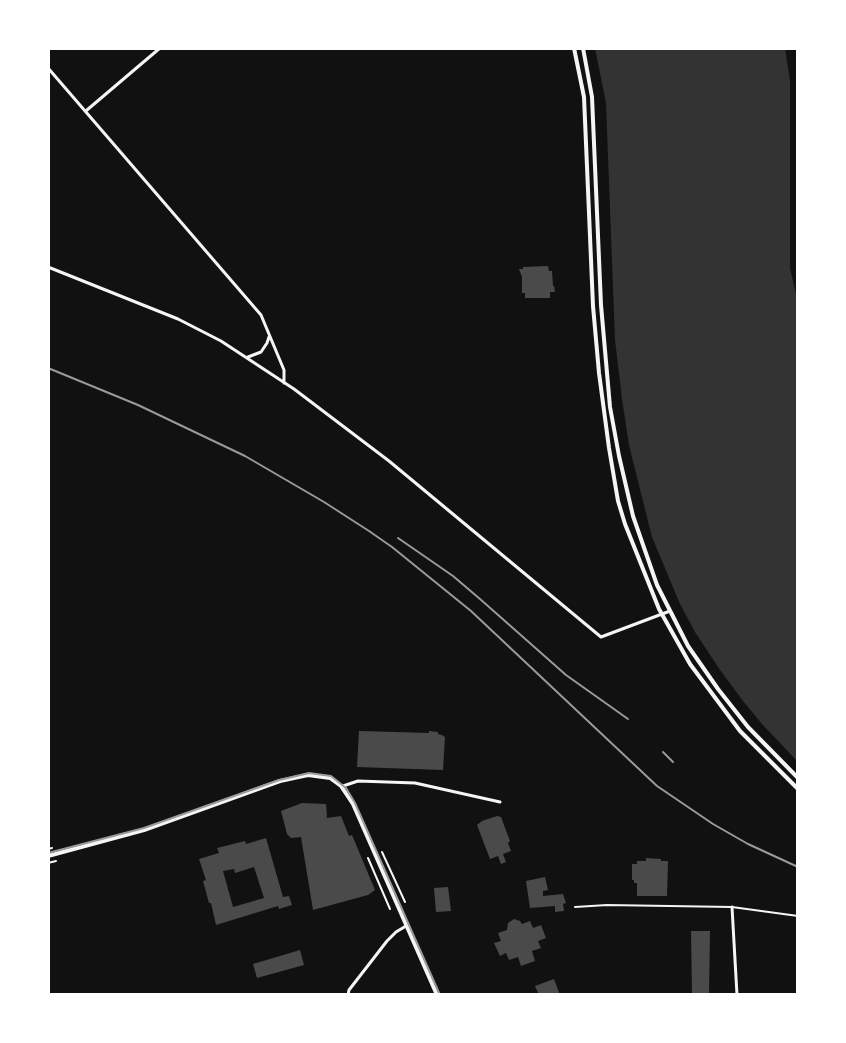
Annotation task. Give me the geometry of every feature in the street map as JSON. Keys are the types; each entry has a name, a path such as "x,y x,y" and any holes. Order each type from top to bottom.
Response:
{"main road":[{"path":"574,48 584,97 593,306 604,420 618,501 674,639 740,731 798,789"},
{"path":"583,48 592,97 601,305 610,407 633,516 646,556 688,646 748,727 798,778"},
{"path":"48,856 144,830 280,781 308,775 330,778 341,786 353,804 437,995"}],"street":[{"path":"86,111 160,48"},
{"path":"48,68 261,315 284,370 284,383"},
{"path":"48,267 178,319 221,341 277,378 389,461 601,637 670,611"},
{"path":"246,358 265,348 269,333"},
{"path":"341,786 358,781 415,783 500,802"},
{"path":"732,907 737,995"},
{"path":"348,995 387,941 406,926"}],"lane":[{"path":"575,907 732,907 798,916"}],"path":[{"path":"382,852 405,902"},
{"path":"368,858 390,909"},
{"path":"48,863 56,861"}],"shaded area":[{"path":"595,48 785,48 790,81 790,268 798,303 798,762 743,701 695,632 652,537 629,445 615,340 606,103"}],"building":[{"path":"548,266 552,271 555,292 550,292 550,298 525,298 519,269"},
{"path":"359,731 438,732 445,737 443,770 357,767"},
{"path":"302,803 326,804 326,818 341,816 375,890 368,895 313,910 301,837 291,838 287,834 281,811"},
{"path":"501,817 511,851 503,854 506,862 501,864 498,856 490,859 477,825"},
{"path":"266,838 283,897 289,896 292,905 279,909 278,906 216,925 199,859 219,853 217,848 245,841 246,844","holes":["254,867 264,898 233,907 223,871 234,869 235,873"]},
{"path":"646,858 668,861 667,896 637,896 637,883 632,880 632,864 646,861"},
{"path":"545,877 548,890 543,891 543,896 563,894 566,903 563,904 564,911 555,912 555,906 530,908 526,881"},
{"path":"448,887 451,911 436,912 434,888"},
{"path":"514,919 522,924 530,921 533,928 541,925 546,938 538,941 541,948 532,951 535,961 521,966 518,957 509,960 506,953 500,956 494,943 501,941 498,933 507,930 508,923"},
{"path":"691,931 710,931 709,995 692,995"},
{"path":"300,950 304,965 257,978 253,964"},
{"path":"554,979 560,995 539,995 535,986"}],"tram line":[{"path":"48,853 144,828 279,780 309,773 331,776 346,788 355,803 440,995"}],"railway":[{"path":"48,368 138,405 245,456 369,531 471,611 657,786 713,824 798,867"},
{"path":"398,538 453,576 566,675 628,719"},
{"path":"663,752 673,762"}]}
